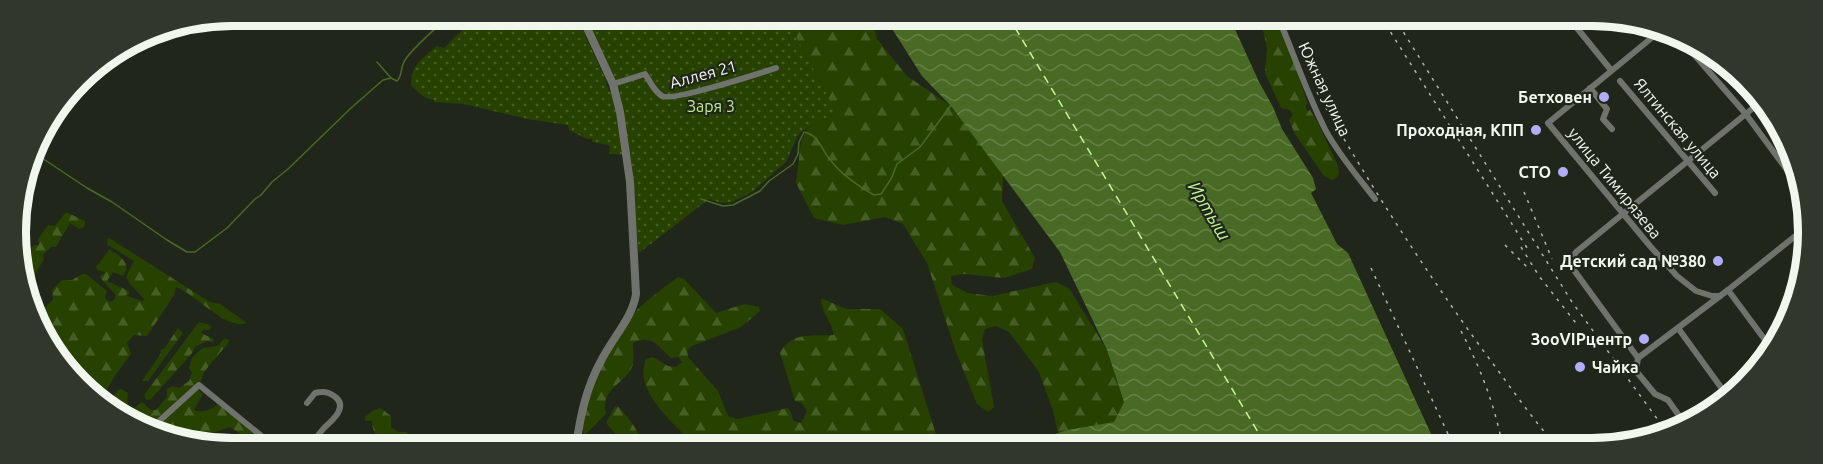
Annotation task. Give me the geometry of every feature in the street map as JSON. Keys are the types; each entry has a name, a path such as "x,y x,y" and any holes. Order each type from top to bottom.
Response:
{"street":[{"path":"578,438 591,381 631,310 636,294 630,182 621,119 613,84 586,26"},
{"name":"Южная улица","path":"1283,26 1311,99 1327,132 1375,198"},
{"path":"1576,26 1611,70"},
{"path":"1612,129 1603,119 1607,109 1590,88 1654,35"},
{"path":"1692,52 1745,113 1787,169"},
{"name":"Аллея 21","path":"613,84 645,74 653,87 662,96 668,98 776,68"},
{"name":"Ялтинская улица","path":"1620,81 1715,193"},
{"name":"улица Тимирязева","path":"1590,88 1548,123 1662,260 1689,287 1704,294 1720,296"},
{"path":"1638,358 1571,266 1573,256 1755,106"},
{"path":"1680,418 1668,400 1654,394 1636,371 1638,358 1798,234"},
{"path":"1728,290 1766,341"},
{"path":"1678,328 1723,390"},
{"path":"155,424 199,385 264,438"},
{"path":"306,403 315,393 321,392 332,394 339,400 339,412 317,438"}],"green space":[{"path":"467,26 581,26 609,91 612,93 623,155 610,154 609,145 592,142 592,139 587,139 569,130 568,125 527,119 464,104 434,102 424,97 411,85 413,72 419,62 437,46 444,48"},
{"name":"Заря 3","path":"588,26 791,26 837,113 802,131 786,162 752,192 732,202 721,203 709,199 639,253 624,127"},
{"path":"874,26 877,39 907,76 951,106 1003,175 1002,201 1035,258 1032,269 1004,278 964,274 951,276 952,285 968,293 992,296 1055,282 1069,288 1107,350 1124,402 1115,422 1058,433 1039,372 1009,332 996,326 985,329 982,340 994,407 988,412 977,404 956,352 927,263 903,224 885,217 843,225 814,218 796,183 801,141 807,129 836,112 791,27"},
{"path":"1262,26 1282,26 1308,104 1305,106 1318,123 1338,166 1339,174 1336,178 1332,180 1324,176 1295,134 1289,120 1293,115 1290,110 1281,108 1265,73 1267,48"},
{"path":"66,212 85,221 84,227 79,229 70,223 56,247 51,247 43,255 44,259 32,281 27,255 34,245 39,245 38,239 48,225 55,226"},
{"path":"109,238 210,302 220,304 247,323 230,322 176,287 174,295 147,336 134,335 127,343 131,354 104,394 77,368 60,347 40,309 53,299 52,290 62,280 72,280 82,274 86,274 107,291 105,298 110,302 114,300 116,295 100,278 105,273 97,270 96,267 109,250 121,257 127,268 123,276 113,272 107,281 129,291 129,294 125,295 145,300 126,277 134,261 108,245 107,239"},
{"path":"678,277 684,279 716,313 744,304 759,307 760,311 741,327 692,346 687,350 688,357 718,391 728,416 738,419 788,408 793,421 801,423 807,411 802,403 795,401 780,353 790,341 803,336 834,335 821,298 846,309 880,309 903,329 937,438 687,438 657,405 645,383 643,371 646,359 653,357 668,366 676,367 682,362 678,357 671,358 654,343 645,340 633,343 632,367 609,392 605,405 606,414 584,436 582,422 584,410 600,366 624,325 654,295"},
{"path":"199,322 210,325 209,330 203,330 201,333 214,339 213,342 207,341 195,347 151,399 146,400 144,395"},
{"path":"178,328 183,333 148,381 142,381 162,349"},
{"path":"225,338 229,340 195,387 203,394 194,410 207,410 218,404 261,438 243,438 230,427 205,437 153,423 130,411 142,402 151,410 156,410 167,397 167,389 173,386 179,388 189,381 192,373 189,368 192,358 203,348 217,346"},
{"path":"121,389 128,393 129,406 126,409 111,400"},
{"path":"615,406 619,407 634,425 639,438 619,438 606,423"},
{"path":"381,408 391,416 391,427 398,432 406,432 413,438 379,438 374,432 372,421 365,421 365,417"}],"water":[{"name":"Иртыш","path":"890,26 1234,26 1282,129 1313,178 1316,189 1311,193 1337,244 1348,253 1433,438 1043,438 1067,430 1114,422 1124,402 1107,350 1060,252 951,106 922,76"}],"waterway":[{"path":"377,62 391,78 397,81 403,63 438,26"},
{"path":"40,157 167,240 187,252 195,252 227,228 351,108 383,80 391,78"},
{"path":"701,199 723,206 733,205 760,191 769,181 793,164 804,132 817,140 828,158 846,176 874,195 881,194 897,164 920,147 952,104"}],"ferry route":[{"path":"1014,26 1262,438"}],"railway":[{"path":"1387,26 1529,251"},
{"path":"1400,26 1572,302 1663,425"},
{"path":"1317,92 1375,191 1438,286 1550,438"},
{"path":"1524,192 1552,259"},
{"path":"1505,245 1528,268"},
{"path":"1521,247 1539,276 1579,327"},
{"path":"1371,268 1450,438"},
{"path":"1461,331 1486,388 1501,438"}],"place":[{"name":"Бетховен","path":"1604,97"},
{"name":"Проходная, КПП","path":"1536,130"},
{"name":"СТО","path":"1563,172"},
{"name":"Детский сад №380","path":"1718,261"},
{"name":"ЗооVIPцентр","path":"1644,339"},
{"name":"Чайка","path":"1580,367"}]}
